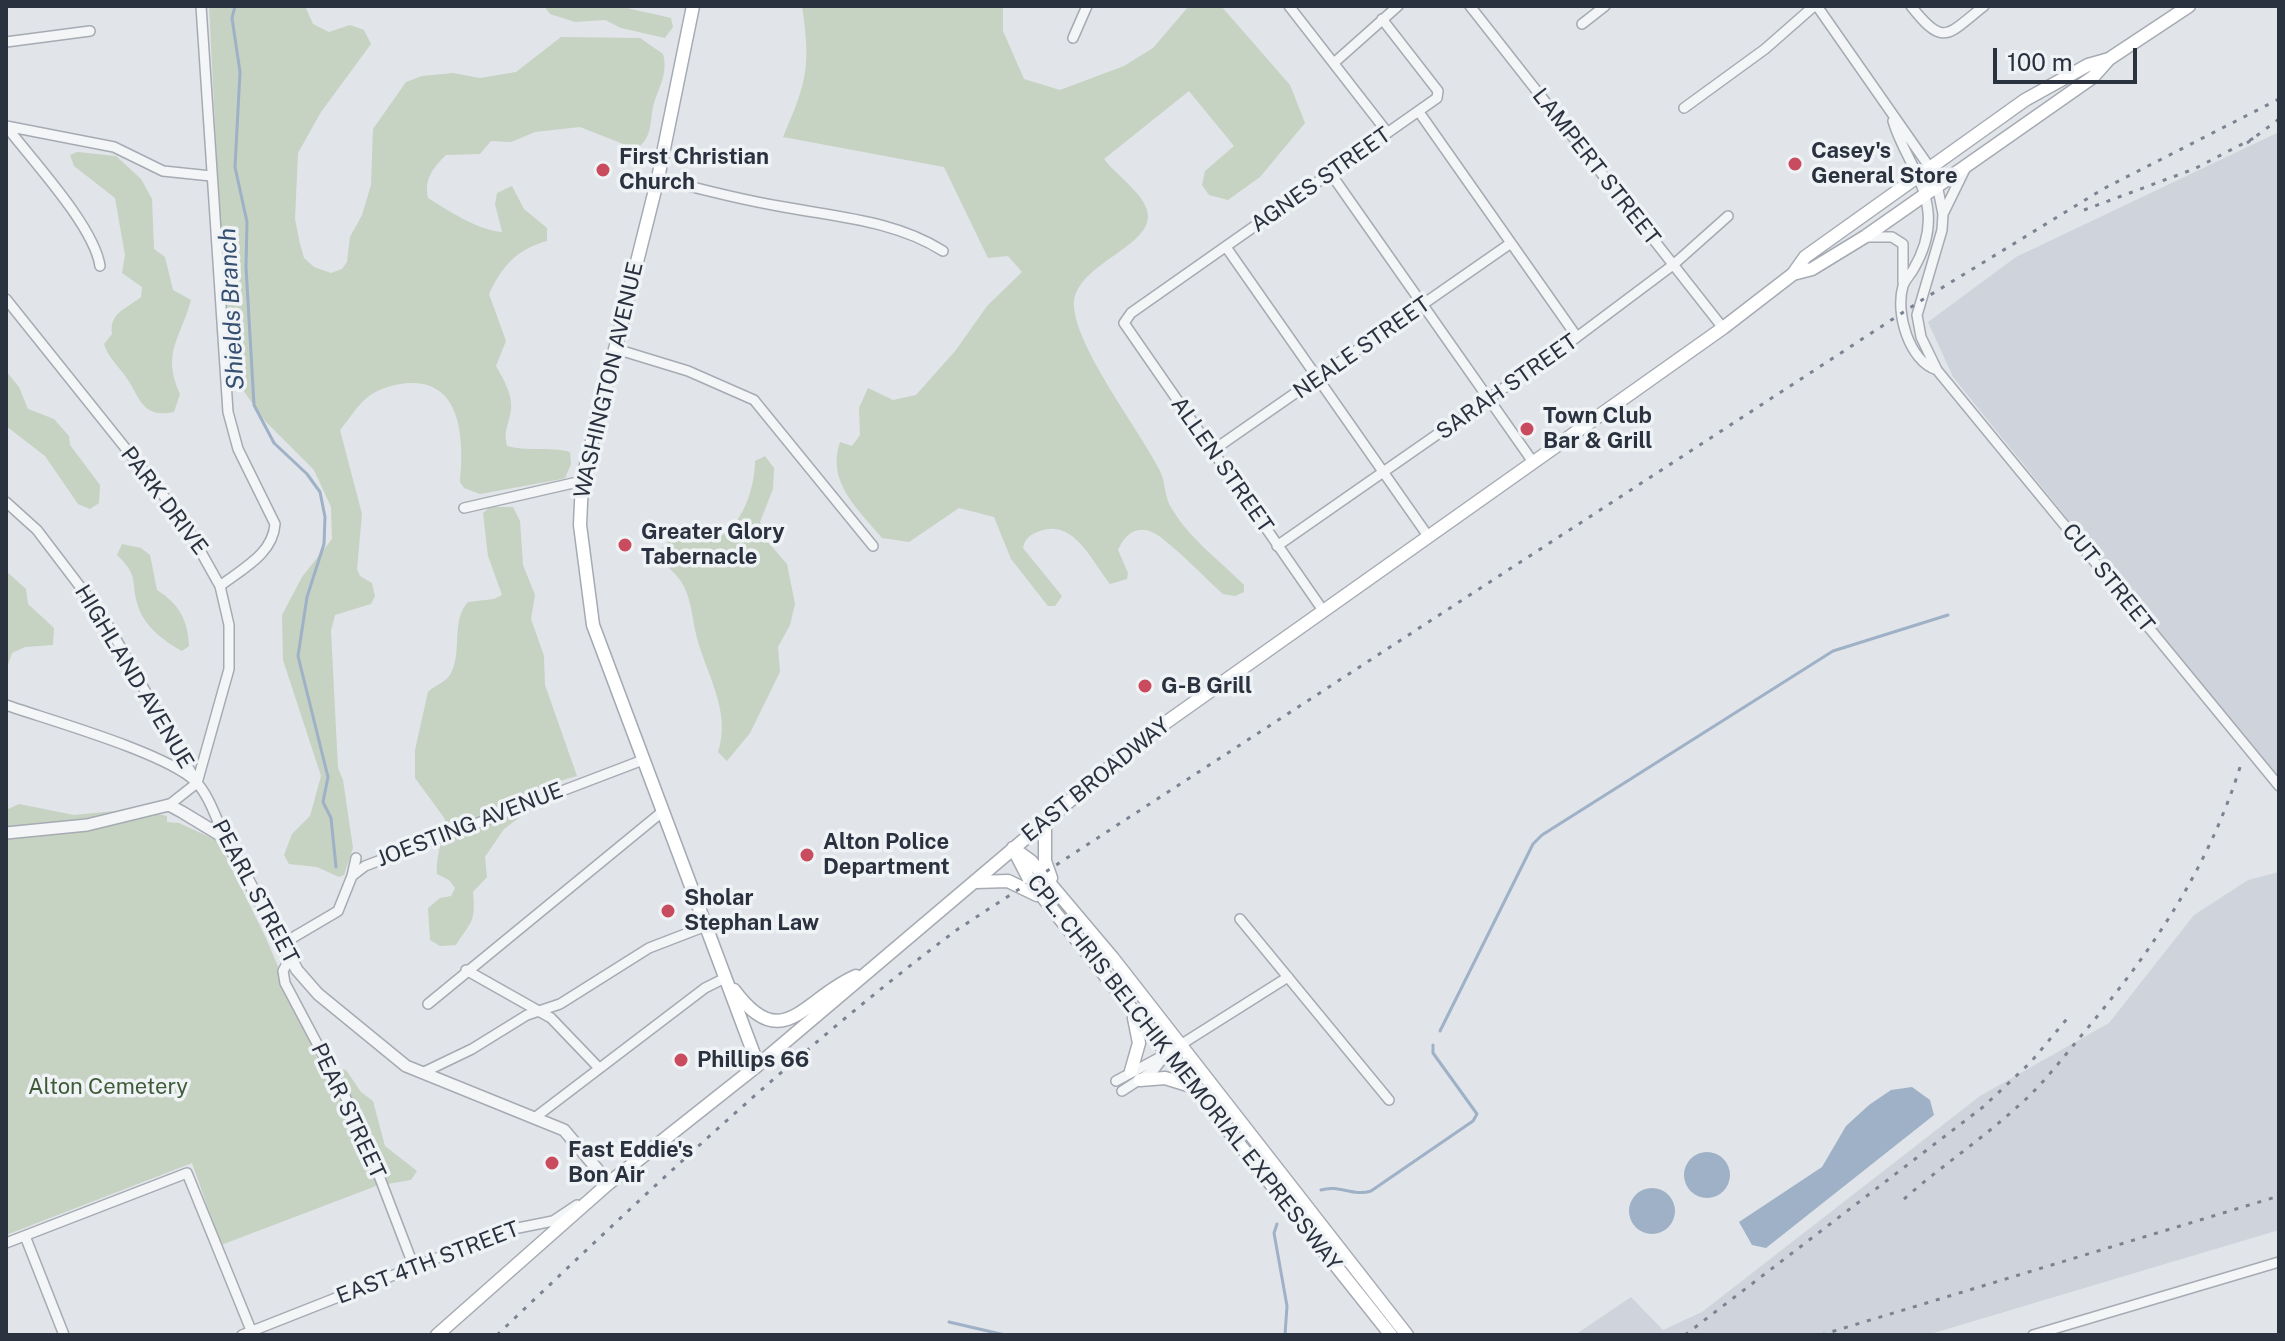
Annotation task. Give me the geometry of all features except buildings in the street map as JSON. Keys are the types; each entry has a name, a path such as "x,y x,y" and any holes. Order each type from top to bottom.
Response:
{"main road":[{"name":"WASHINGTON AVENUE","path":"693,6 658,178 582,481 580,525 593,625 758,1065"},
{"name":"EAST BROADWAY","path":"1934,175 1970,161 2093,77 2109,59 2189,6"},
{"name":"EAST BROADWAY","path":"1793,274 1812,269 1863,237 1921,185 2048,86 2088,65 2109,59"},
{"name":"EAST BROADWAY","path":"437,1335 609,1183 758,1065 1144,738 1322,609 1723,328 1793,274 1805,257 1921,185"},
{"path":"1045,821 1045,861 1055,889"},
{"name":"CPL. CHRIS BELCHIK MEMORIAL EXPRESSWAY","path":"1013,848 1031,861 1055,889 1407,1335"},
{"name":"CPL. CHRIS BELCHIK MEMORIAL EXPRESSWAY","path":"1013,848 1045,900 1391,1335"},
{"path":"972,882 1008,881 1045,900"},
{"path":"725,978 748,1009 761,1019 773,1022 797,1015 831,986 870,970"},
{"path":"1132,1011 1139,1043 1136,1075 1165,1078 1194,1088"}],"street":[{"path":"201,6 228,412 251,477 274,518 275,534 265,550 220,586"},
{"path":"1073,38 1087,6"},
{"path":"1289,6 1387,132"},
{"path":"1335,62 1398,6"},
{"name":"LAMPERT STREET","path":"1470,6 1723,328"},
{"path":"1582,24 1605,6"},
{"path":"1684,108 1765,49 1815,6 1892,117 1908,133 1934,175"},
{"path":"1911,6 1926,26 1939,33 1952,31 1984,6"},
{"path":"1382,19 1438,91 1437,98 1419,112 1577,337"},
{"path":"6,42 90,31"},
{"name":"AGNES STREET","path":"1124,320 1419,112"},
{"path":"1892,117 1921,185 1927,236 1915,267 1903,284"},
{"path":"6,126 114,147 163,171 211,176"},
{"path":"6,126 84,228 96,249 100,266"},
{"path":"1943,214 1970,161"},
{"path":"1331,174 1533,462"},
{"name":"CUT STREET","path":"1934,175 1943,214 1940,239 1917,315 1921,337 1937,370 2279,786"},
{"path":"658,178 783,207 863,220 922,238 943,251"},
{"name":"SARAH STREET","path":"1277,546 1577,337 1673,265 1728,216"},
{"name":"CUT STREET","path":"1863,237 1886,236 1903,244 1902,313 1908,338 1927,367 1937,370"},
{"name":"NEALE STREET","path":"1212,451 1511,243"},
{"path":"1226,247 1428,536"},
{"name":"PARK DRIVE","path":"6,299 183,520 220,586 229,625 229,669 197,783"},
{"name":"ALLEN STREET","path":"1124,320 1127,329 1322,609"},
{"path":"616,349 688,371 754,400 873,546"},
{"path":"464,508 582,481"},
{"name":"HIGHLAND AVENUE","path":"6,502 37,530 104,618 197,783"},
{"path":"6,705 142,753 197,783 169,805 87,825 6,833"},
{"name":"JOESTING AVENUE","path":"282,944 338,911 352,876 365,866 643,760"},
{"name":"PEARL STREET","path":"197,783 282,944 305,981 397,1061 537,1116 572,1137 609,1183"},
{"path":"169,805 225,838"},
{"path":"428,1004 662,812"},
{"path":"352,876 356,858"},
{"path":"1240,919 1389,1100"},
{"path":"422,1073 536,1012 560,1004 649,948 706,926"},
{"name":"PEAR STREET","path":"290,958 283,971 285,983 358,1121 414,1267"},
{"path":"466,970 551,1018 599,1068"},
{"path":"1122,1091 1136,1075 1166,1054 1288,977"},
{"path":"537,1116 705,988 725,978"},
{"path":"1116,1081 1136,1075"},
{"path":"6,1243 187,1173 249,1334"},
{"name":"EAST 4TH STREET","path":"249,1334 521,1226 553,1221 609,1183"},
{"path":"25,1236 64,1335"},
{"path":"2033,1335 2279,1262"}],"shaded area":[{"path":"2279,132 2279,781 1953,377 1928,322 2016,257"},
{"path":"2279,872 2279,1230 1927,1335 1575,1335 1631,1297 1663,1330 1702,1312 1980,1096 2109,1023 2194,915 2248,880"}],"green space":[{"path":"209,6 305,6 313,24 329,32 350,25 364,30 371,44 321,112 298,153 295,219 300,244 304,258 314,267 331,273 342,269 347,262 350,237 362,215 371,185 373,129 406,82 422,76 453,73 480,78 516,72 561,37 640,38 663,54 664,73 648,134 636,149 580,127 535,132 511,142 491,141 480,154 446,155 430,175 428,198 473,224 502,232 495,204 497,193 512,186 524,209 547,228 547,241 536,244 512,260 489,294 506,341 496,366 511,402 507,446 570,452 571,464 565,478 557,480 480,494 464,488 460,482 460,433 456,417 450,403 440,392 427,385 409,383 377,391 360,404 340,430 362,514 357,569 360,576 372,583 375,596 371,604 335,615 331,631 338,768 343,780 353,848 344,875 339,877 317,867 289,864 284,855 292,834 310,816 321,776 283,660 282,615 302,577 332,539 331,507 314,470 265,421 233,376 223,284"},
{"path":"544,6 618,6 671,18 673,27 665,38 621,28 605,20 575,22 550,14"},
{"path":"802,6 1003,6 1003,31 1024,79 1060,90 1124,66 1153,48 1189,6 1221,6 1290,85 1305,123 1260,177 1228,200 1209,195 1202,185 1205,171 1234,146 1189,91 1104,159 1140,197 1147,210 1147,223 1140,235 1086,278 1077,292 1074,307 1078,324 1097,366 1159,469 1172,509 1196,539 1244,585 1244,592 1235,596 1223,594 1168,543 1146,530 1135,531 1123,540 1118,550 1128,573 1127,579 1110,584 1081,544 1063,531 1052,529 1031,535 1023,548 1062,596 1055,606 1048,606 1011,559 994,517 959,508 909,542 882,538 854,505 841,482 837,456 840,442 852,446 860,435 859,408 868,388 893,400 916,395 956,350 987,306 1022,272 1008,256 988,258 944,167 783,137 805,73"},
{"path":"77,152 116,156 141,179 152,199 154,249 165,257 173,290 191,300 172,356 180,394 174,412 155,412 143,405 104,344 112,334 116,316 141,297 142,287 122,273 125,255 115,198 74,166 70,155"},
{"path":"6,371 19,387 28,409 54,419 69,436 70,445 100,485 99,503 90,509 78,504 45,456 6,426"},
{"path":"765,456 774,468 773,489 760,522 767,541 787,564 795,604 790,625 778,647 780,672 750,733 727,761 718,752 722,722 720,707 700,648 689,599 684,586 659,551 671,539 704,542 727,532 736,523 748,499 755,461"},
{"path":"490,507 513,507 520,521 523,565 535,595 531,619 544,656 545,685 577,776 542,786 524,814 504,829 485,857 487,877 473,892 474,910 469,926 456,945 440,946 430,940 428,908 440,898 451,896 455,888 449,880 437,874 445,819 415,778 415,750 428,692 452,671 463,610 468,602 502,595 488,556 483,513"},
{"path":"122,544 141,548 150,555 157,590 177,607 187,628 189,646 182,651 156,633 141,613 132,574 117,555"},
{"path":"6,571 26,589 28,604 54,628 53,645 25,647 12,653 6,671"},
{"name":"Alton Cemetery","path":"19,804 74,815 135,809 167,816 167,822 179,823 218,841 265,936 320,1065 346,1070 361,1092 373,1101 385,1146 417,1171 411,1180 376,1186 221,1245 192,1163 6,1235 6,810"}],"water":[{"path":"1912,1087 1930,1100 1934,1115 1766,1248 1752,1245 1739,1222 1822,1167 1846,1126 1869,1105 1891,1090"},
{"path":"1707,1152 1724,1158 1730,1175 1724,1192 1707,1198 1690,1192 1684,1175 1690,1158"},
{"path":"1652,1188 1669,1194 1675,1211 1669,1228 1652,1234 1635,1228 1629,1211 1635,1194"}],"waterway":[{"name":"Shields Branch","path":"235,6 232,18 240,72 235,167 247,222 246,267 254,405 274,443 307,474 320,492 325,517 324,544 307,597 298,656 328,777 323,802 331,818 336,867"},
{"path":"1440,1031 1533,844 1542,835 1833,651 1948,615"},
{"path":"1321,1190 1371,1191 1473,1121 1477,1114 1433,1053 1433,1045"},
{"path":"1277,1224 1274,1233 1287,1306 1285,1335"},
{"name":"Shields Branch","path":"949,1322 1005,1335"}],"railway":[{"path":"497,1335 779,1074 958,929 1922,300 2103,189 2279,99"},
{"path":"2247,143 2279,119"},
{"path":"2084,210 2194,169 2254,138"},
{"path":"1904,1199 2027,1098 2111,999 2156,937 2196,872 2228,802 2241,764"},
{"path":"1685,1335 1983,1107 2030,1063 2071,1014"},
{"path":"1821,1335 2279,1196"}],"place":[{"name":"Casey's General Store","path":"1795,164"},
{"name":"First Christian Church","path":"603,170"},
{"name":"Town Club Bar & Grill","path":"1527,429"},
{"name":"Greater Glory Tabernacle","path":"625,545"},
{"name":"G-B Grill","path":"1145,686"},
{"name":"Alton Police Department","path":"807,855"},
{"name":"Sholar Stephan Law","path":"668,911"},
{"name":"Phillips 66","path":"681,1060"},
{"name":"Fast Eddie's Bon Air","path":"552,1163"}]}
